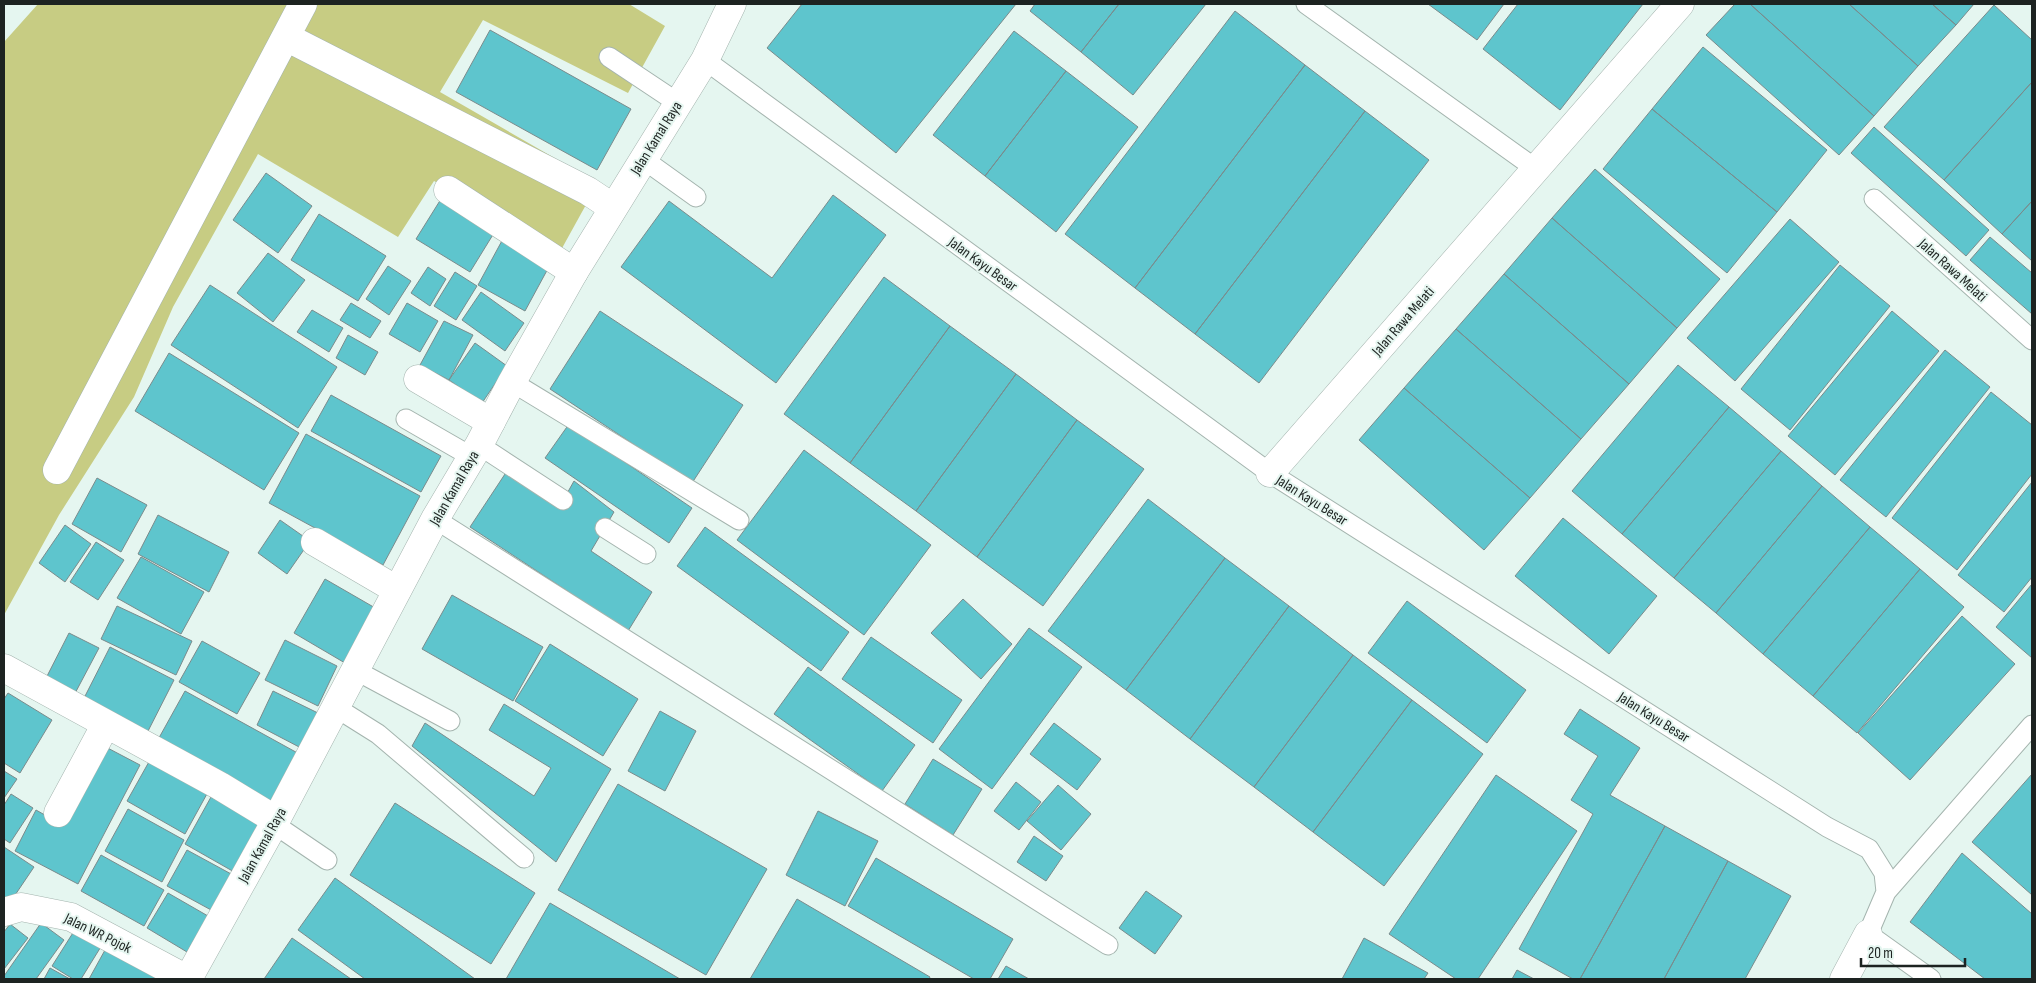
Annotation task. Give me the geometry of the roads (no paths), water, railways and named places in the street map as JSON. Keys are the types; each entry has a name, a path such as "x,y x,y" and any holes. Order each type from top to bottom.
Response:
{"street":[{"path":"57,470 304,4"},
{"name":"Jalan Kamal Raya","path":"188,979 275,822 435,519 481,441 512,382 612,207 705,60 732,4"},
{"name":"Jalan Rawa Melati","path":"1270,473 1680,4"},
{"path":"286,37 588,191 612,207"},
{"path":"448,190 574,272"},
{"path":"418,379 481,441"},
{"path":"315,542 397,590"},
{"path":"4,668 220,786 275,822"},
{"path":"58,813 106,724"},
{"name":"Jalan WR Pojok","path":"4,912 21,907 71,917 188,979"},
{"path":"1844,979 1868,934"}],"lane":[{"path":"1306,4 1536,169"},
{"path":"609,57 678,103"},
{"name":"Jalan Kayu Besar","path":"705,60 1270,473 1827,827 1869,849 1884,873 1886,892"},
{"path":"643,159 696,197"},
{"name":"Jalan Rawa Melati","path":"1874,199 2032,340"},
{"path":"512,382 739,520"},
{"path":"406,419 481,441 563,500"},
{"path":"435,519 1108,945"},
{"path":"605,528 646,554"},
{"path":"355,670 450,721"},
{"path":"335,707 378,734 524,858"},
{"path":"1932,979 1868,934 1886,892 2032,724"},
{"path":"275,822 327,860"}]}
